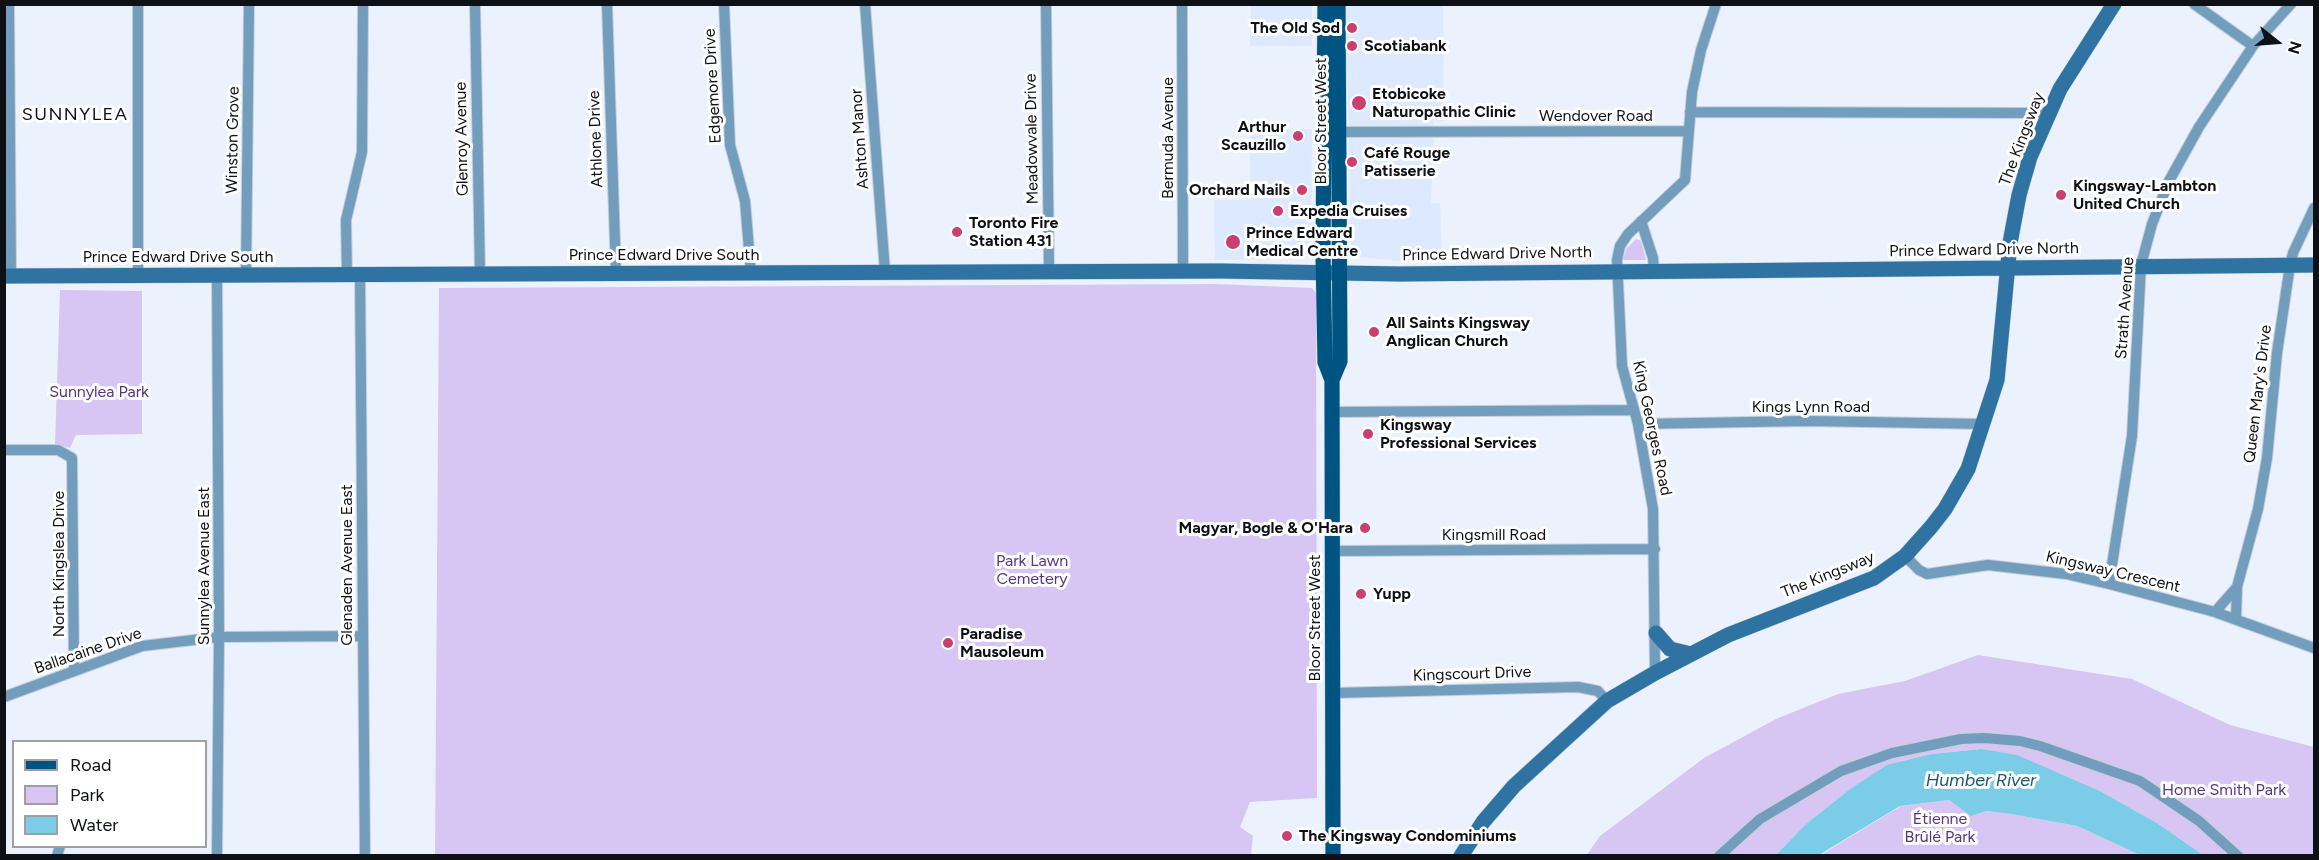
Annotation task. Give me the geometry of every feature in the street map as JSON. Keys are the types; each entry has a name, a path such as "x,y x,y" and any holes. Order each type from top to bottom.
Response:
{"main road":[{"name":"Bloor Street West","path":"1325,4 1340,274 1340,361 1332,380"},
{"name":"Bloor Street West","path":"1333,855 1332,380 1325,362 1323,273 1338,4"}],"street":[{"path":"8,276 9,4"},
{"path":"138,4 138,275"},
{"name":"Winston Grove","path":"246,275 249,4"},
{"name":"Glenaden Avenue East","path":"363,4 362,152 346,220 354,275 363,636 364,855"},
{"name":"Glenroy Avenue","path":"475,4 480,273"},
{"name":"Athlone Drive","path":"607,4 616,273"},
{"name":"Edgemore Drive","path":"724,4 730,145 745,201 751,273"},
{"name":"Ashton Manor","path":"866,4 885,272"},
{"name":"Meadowvale Drive","path":"1046,4 1049,272"},
{"name":"Bermuda Avenue","path":"1182,4 1184,271"},
{"name":"King Georges Road","path":"1655,673 1653,509 1638,424 1623,366 1618,253 1623,241 1641,221 1684,180 1690,112 1701,50 1716,4"},
{"name":"The Kingsway","path":"1461,855 1483,822 1514,786 1607,701 1690,654 1753,624 1874,578 1905,556 1931,527 1959,488 1984,424 2000,369 2007,268 2019,195 2048,113 2114,4"},
{"path":"2194,4 2253,46"},
{"name":"Strath Avenue","path":"2109,584 2132,436 2141,265 2152,224 2169,181 2199,127 2253,46 2290,4"},
{"path":"1690,112 2048,113"},
{"name":"Wendover Road","path":"1331,132 1689,131"},
{"name":"Queen Mary's Drive","path":"2236,619 2237,587 2258,509 2267,458 2277,353 2290,265 2293,253 2314,208"},
{"path":"1641,221 1653,258 1654,271"},
{"name":"Prince Edward Drive North","path":"1323,273 2314,265"},
{"name":"Prince Edward Drive South","path":"8,276 1184,271 1323,273"},
{"name":"Sunnylea Avenue East","path":"217,275 219,637 217,855"},
{"path":"1332,412 1634,410"},
{"name":"Kings Lynn Road","path":"1638,424 1796,421 1984,424"},
{"name":"North Kingslea Drive","path":"4,450 58,450 72,458 74,670"},
{"name":"Kingsmill Road","path":"1333,551 1654,549"},
{"name":"Kingsway Crescent","path":"1905,556 1919,570 1927,574 1988,565 2057,573 2109,584 2215,612 2286,640 2314,648"},
{"name":"Queen Mary's Drive","path":"2215,612 2237,587"},
{"path":"1656,633 1670,649 1690,654"},
{"name":"Ballacaine Drive","path":"4,697 142,646 219,637 363,636"},
{"name":"Kingscourt Drive","path":"1333,693 1578,687 1598,691 1607,701"},
{"path":"1719,855 1760,819 1840,771 1892,753 1961,739 1984,738 2020,741 2140,781 2199,821 2238,855"}],"shaded area":[{"path":"1251,5 1312,5 1312,46 1250,46"},
{"path":"1346,5 1443,5 1444,122 1434,121 1431,203 1440,203 1442,259 1401,261 1351,256"},
{"path":"1312,129 1311,250 1302,259 1215,260 1214,200 1250,200 1250,130"}],"green space":[{"path":"1636,239 1641,241 1646,260 1623,260 1626,249"},
{"name":"Park Lawn Cemetery","path":"1216,284 1312,288 1316,293 1317,798 1250,802 1240,827 1253,836 1251,855 435,855 439,288"},
{"name":"Sunnylea Park","path":"60,290 142,291 142,434 76,435 70,448 55,444"},
{"name":"Home Smith Park","path":"1978,655 2132,679 2230,725 2314,747 2314,855 2203,855 2157,823 2100,791 2060,774 1981,749 1932,754 1850,789 1805,825 1776,855 1586,856 1600,836 1704,758 1776,719 1838,694 1905,681"},
{"name":"Étienne Brûlé Park","path":"1949,800 1971,815 1986,811 2077,826 2140,855 1819,856 1901,806"}],"water":[{"name":"Humber River","path":"1981,749 2017,755 2100,791 2157,823 2203,855 2140,855 2077,826 1986,811 1971,816 1949,800 1900,806 1819,855 1776,855 1805,825 1850,789 1887,765 1932,754"}],"place":[{"name":"The Old Sod","path":"1352,28"},
{"name":"Scotiabank","path":"1352,46"},
{"name":"Etobicoke Naturopathic Clinic","path":"1359,103"},
{"name":"Arthur Scauzillo","path":"1298,136"},
{"name":"Café Rouge Patisserie","path":"1352,162"},
{"name":"Orchard Nails","path":"1302,190"},
{"name":"Kingsway-Lambton United Church","path":"2061,195"},
{"name":"Expedia Cruises","path":"1278,211"},
{"name":"Toronto Fire Station 431","path":"957,232"},
{"name":"Prince Edward Medical Centre","path":"1233,242"},
{"name":"All Saints Kingsway Anglican Church","path":"1374,332"},
{"name":"Kingsway Professional Services","path":"1368,434"},
{"name":"Magyar, Bogle & O'Hara","path":"1365,528"},
{"name":"Yupp","path":"1361,594"},
{"name":"Paradise Mausoleum","path":"948,643"},
{"name":"The Kingsway Condominiums","path":"1287,836"}],"district":[{"name":"SUNNYLEA","path":"75,115"}]}
